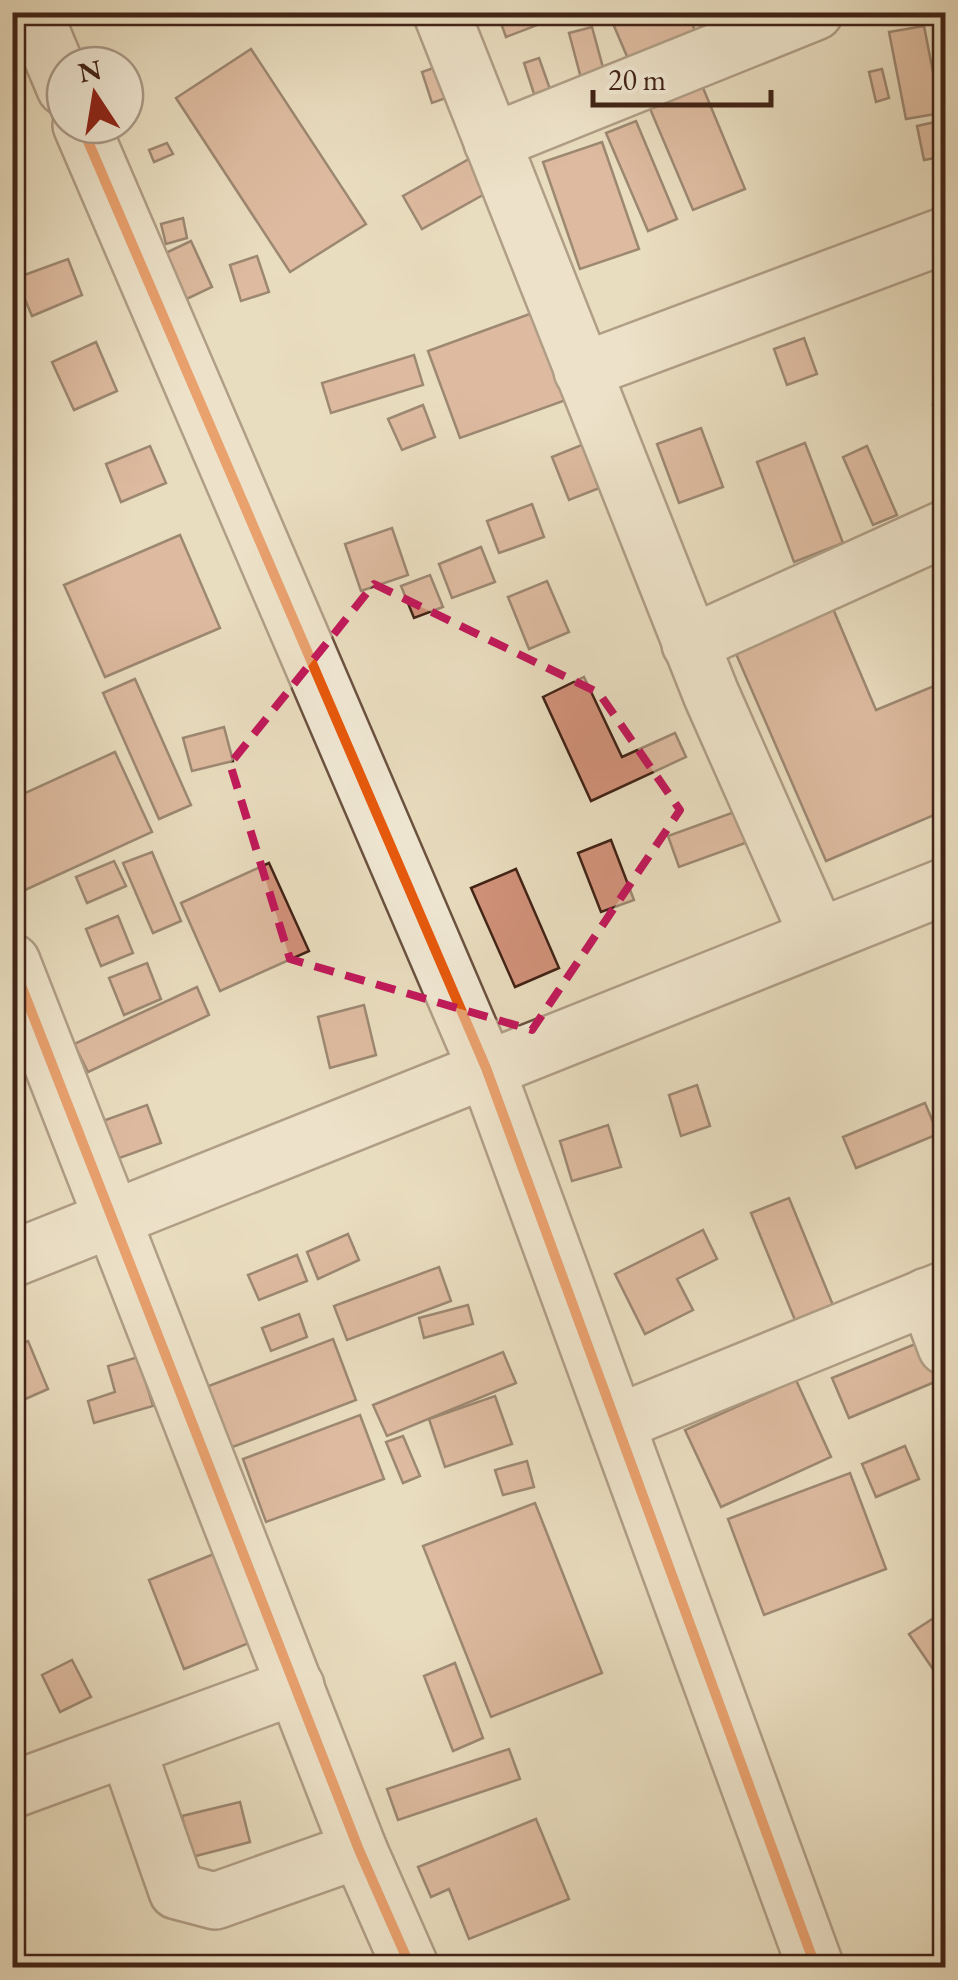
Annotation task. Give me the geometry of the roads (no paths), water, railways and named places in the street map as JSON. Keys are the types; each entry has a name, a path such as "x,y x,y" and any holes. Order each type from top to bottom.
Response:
{"street":[{"path":"32,12 46,45"},
{"path":"441,12 690,644 818,936"},
{"path":"492,142 815,12"},
{"path":"90,145 486,1068 816,1968"},
{"path":"582,371 946,234"},
{"path":"690,644 946,528"},
{"path":"12,1259 946,886"},
{"path":"12,962 359,1850 411,1968"},
{"path":"617,1423 936,1292 946,1347"},
{"path":"12,1790 296,1686"},
{"path":"127,1748 177,1891 215,1901 359,1850"}]}
